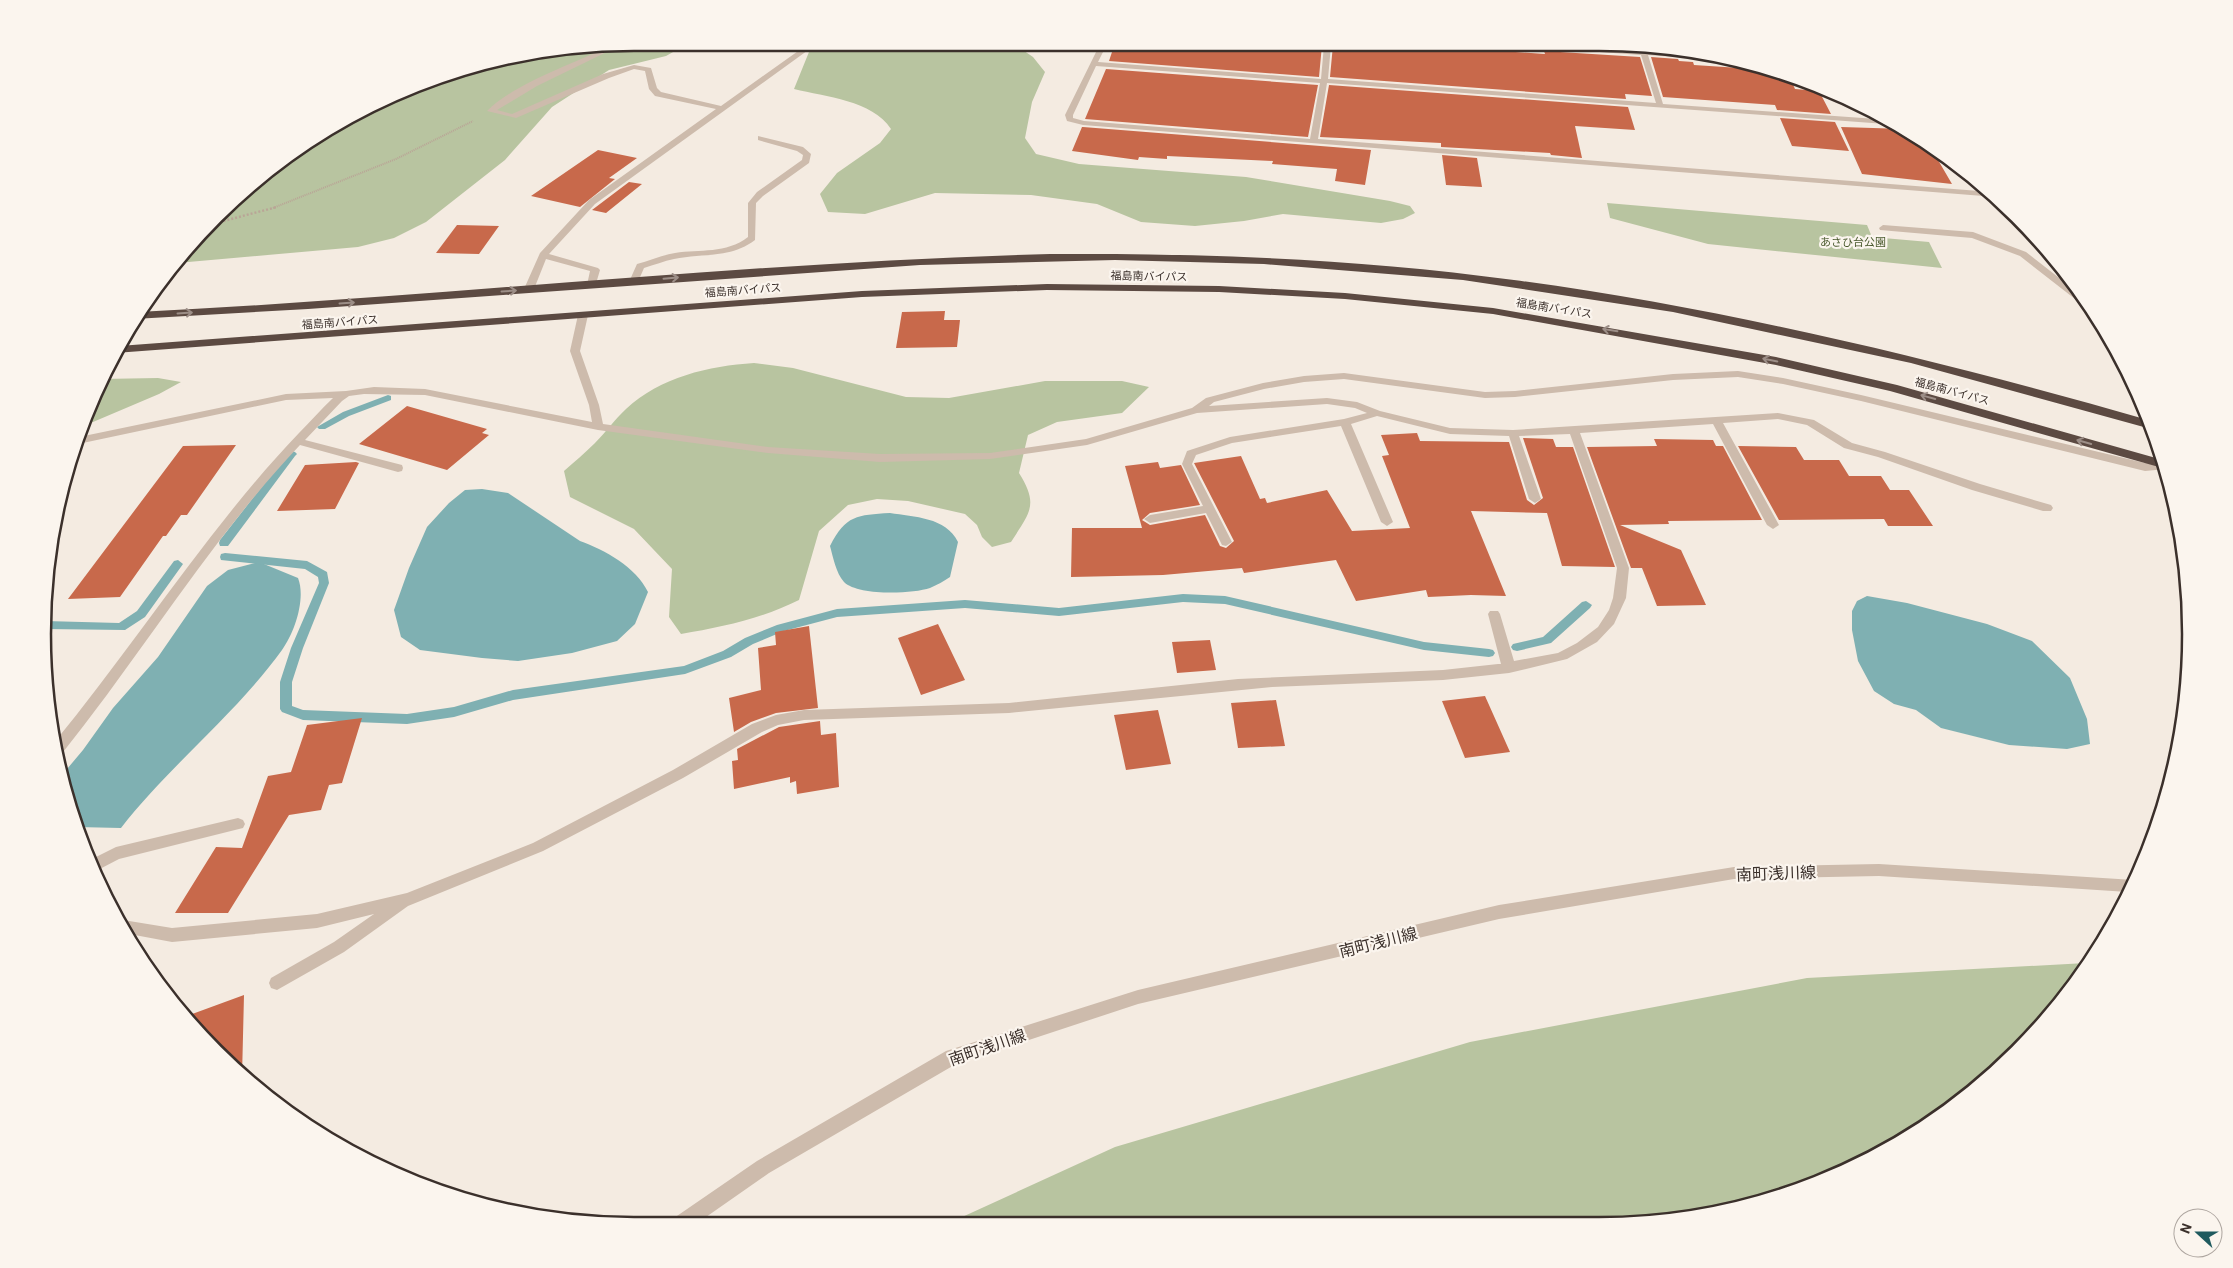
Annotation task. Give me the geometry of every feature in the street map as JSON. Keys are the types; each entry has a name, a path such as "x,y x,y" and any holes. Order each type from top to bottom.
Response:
{"highway":[{"name":"福島南バイパス","path":"146,315 851,266 977,260 1114,257 1236,261 1375,269 1512,283 1694,314 1956,370 2142,423"},
{"name":"福島南バイパス","path":"126,349 862,294 1047,287 1220,289 1346,296 1503,313 1776,361 1893,388 2156,463"}],"street":[{"path":"529,289 543,255 592,202 803,51"},
{"path":"1100,51 1069,115 1070,119 1082,122 1980,194"},
{"path":"1314,140 1327,51"},
{"path":"491,111 509,98 604,52"},
{"path":"1634,52 1648,53"},
{"path":"1644,53 1660,106"},
{"path":"1093,64 1876,122"},
{"path":"491,111 513,116 578,86 634,67 648,70 653,89 658,94 721,108"},
{"path":"634,282 640,266 673,256 725,250 746,244 752,238 752,203 760,194 806,161 807,154 800,149 761,138"},
{"path":"1883,228 1973,235 2024,254 2069,290"},
{"path":"543,255 595,270 592,285"},
{"path":"583,315 575,351 594,405 598,427"},
{"path":"1196,410 1210,400 1263,386 1304,379 1344,376 1485,394 1515,394 1673,377 1738,374 1784,381 1861,398 2145,467 2157,466"},
{"path":"85,440 286,397 398,389 425,392 598,427 778,451 880,458 990,456 1087,442 1196,410 1326,401 1357,405 1377,413 1450,431 1513,432 1574,430 1717,422 1778,416 1810,422 1848,446 1881,454 1976,487 2047,508"},
{"path":"61,744 210,544 258,484 296,441 345,394"},
{"path":"1226,542 1187,464 1192,452 1230,440 1345,422 1377,413"},
{"path":"1345,422 1387,522"},
{"path":"1717,422 1773,525"},
{"path":"130,927 172,935 317,921 408,899 538,847 776,720 804,715 1038,706 1154,692 1304,680 1408,679 1470,674 1509,668 1565,655 1596,639 1613,620 1623,588 1623,568 1574,430"},
{"path":"1513,432 1535,499"},
{"path":"296,441 398,468"},
{"path":"1150,519 1210,509"},
{"path":"1494,614 1509,668"},
{"path":"98,863 116,853 238,824"},
{"name":"南町浅川線","path":"690,1217 763,1167 952,1057 1138,997 1499,912 1734,874 1879,870 2125,886"},
{"path":"277,983 339,947 408,899"}],"path":[{"path":"222,222 245,218 297,201 440,139 491,111"}],"green space":[{"path":"675,51 666,56 609,70 552,107 505,160 426,222 394,238 358,247 186,262 222,222 279,172 310,149 376,111 447,82 520,62 596,52"},
{"path":"809,51 1024,51 1033,57 1045,72 1032,102 1025,138 1036,154 1079,164 1246,177 1390,201 1410,206 1415,213 1403,219 1381,223 1283,214 1244,221 1195,226 1141,222 1097,204 1031,195 935,193 865,214 828,212 820,194 837,173 880,143 891,129 883,119 860,106 847,101 794,89"},
{"name":"あさひ台公園","path":"1607,203 1867,225 1872,237 1929,242 1942,268 1708,244 1610,218"},
{"path":"754,363 793,368 906,397 949,398 1045,381 1122,381 1149,387 1122,413 1057,422 1028,435 1019,473 1029,493 1030,508 1011,542 992,547 982,537 977,525 965,514 908,501 877,499 848,505 819,531 799,600 785,607 741,622 681,634 669,617 672,569 634,529 570,497 564,471 595,443 626,409 654,389 670,381 703,370"},
{"path":"158,378 181,382 159,394 92,422 110,379"},
{"path":"2080,963 2037,1018 2011,1046 1983,1072 1923,1119 1857,1157 1822,1172 1786,1186 1713,1206 1637,1216 1599,1217 962,1217 1115,1147 1470,1042 1807,978"}],"water":[{"path":"482,489 508,493 580,541 609,554 628,567 643,583 648,592 635,624 617,641 572,653 518,661 420,650 401,637 394,610 409,568 427,527 449,503 465,490"},
{"path":"890,513 919,517 938,523 946,527 953,534 958,542 950,577 930,588 911,592 873,592 851,587 844,582 837,570 830,546 841,528 847,522 861,516"},
{"path":"259,562 298,578 301,595 300,605 295,625 287,643 264,674 160,783 121,828 84,827 67,769 113,708 158,657 207,586 228,570"},
{"path":"1867,596 1907,603 1987,624 2032,641 2070,678 2087,719 2090,744 2067,749 2009,745 1941,728 1916,710 1894,704 1874,691 1858,661 1852,630 1852,611 1857,601"}],"building":[{"path":"1112,51 1321,51 1319,77 1109,61"},
{"path":"1332,51 1503,51 1545,54 1544,51 1640,57 1652,96 1625,94 1626,99 1330,77"},
{"path":"1651,57 1678,59 1679,61 1693,62 1694,65 1737,68 1786,82 1793,85 1795,89 1806,90 1822,96 1831,114 1777,110 1775,105 1663,97"},
{"path":"1106,69 1318,85 1308,137 1085,119"},
{"path":"1329,85 1628,107 1635,130 1575,126 1582,158 1551,155 1550,153 1441,147 1441,143 1320,137"},
{"path":"1780,118 1835,122 1849,151 1792,146"},
{"path":"1082,127 1371,150 1365,185 1335,181 1337,169 1272,164 1273,161 1167,156 1167,159 1139,157 1138,160 1072,151"},
{"path":"1841,127 1889,129 1938,160 1952,184 1862,174"},
{"path":"598,150 637,158 609,178 615,179 580,207 531,196"},
{"path":"1442,155 1477,158 1482,187 1446,185"},
{"path":"629,182 642,184 606,213 592,210"},
{"path":"457,225 499,226 479,254 436,253"},
{"path":"945,311 944,320 960,320 957,347 896,348 902,312"},
{"path":"407,406 487,429 482,433 489,435 447,470 359,444"},
{"path":"1417,433 1420,441 1509,442 1527,500 1534,505 1543,498 1523,438 1553,439 1556,447 1573,447 1615,567 1562,566 1547,513 1471,511 1506,596 1428,597 1426,590 1356,601 1336,560 1244,573 1242,568 1163,575 1071,577 1072,528 1142,528 1125,466 1158,462 1160,468 1181,465 1200,505 1150,513 1142,520 1150,525 1205,515 1220,546 1226,548 1234,541 1194,463 1241,456 1260,499 1265,498 1267,503 1327,490 1352,531 1410,528 1382,456 1389,455 1381,435"},
{"path":"1654,439 1713,440 1716,446 1723,446 1762,520 1668,521 1669,524 1620,525 1681,550 1706,605 1657,606 1642,568 1631,568 1587,447 1657,446"},
{"path":"236,445 187,515 181,515 166,536 163,536 120,597 68,599 183,446"},
{"path":"1738,446 1796,447 1804,460 1839,460 1849,476 1881,476 1890,490 1909,490 1933,526 1888,526 1884,519 1779,520"},
{"path":"359,463 335,509 277,511 305,465"},
{"path":"938,624 965,680 921,695 898,638"},
{"path":"809,626 818,708 776,713 751,722 734,732 729,698 761,690 758,648 776,645 775,632"},
{"path":"1210,640 1216,670 1177,673 1172,642"},
{"path":"1485,696 1510,752 1465,758 1442,701"},
{"path":"1276,700 1285,746 1238,748 1231,703"},
{"path":"1158,710 1171,764 1126,770 1114,715"},
{"path":"362,718 342,783 329,785 321,810 289,815 228,913 175,913 216,847 242,848 268,776 291,772 307,725"},
{"path":"820,721 821,735 836,733 839,787 797,794 796,781 790,783 790,777 734,789 732,761 738,760 737,749 779,727"},
{"path":"244,995 242,1065 222,1046 193,1014"}],"waterway":[{"path":"322,427 346,414 388,398"},
{"path":"224,543 292,454"},
{"path":"225,557 307,565 323,575 324,583 297,648 286,682 286,709 303,715 407,719 454,712 513,695 685,670 727,654 749,641 781,628 837,613 965,604 1059,612 1183,598 1225,600 1424,646 1489,653"},
{"path":"51,625 121,627 141,614 178,564"},
{"path":"1517,647 1547,640 1586,605"}]}
